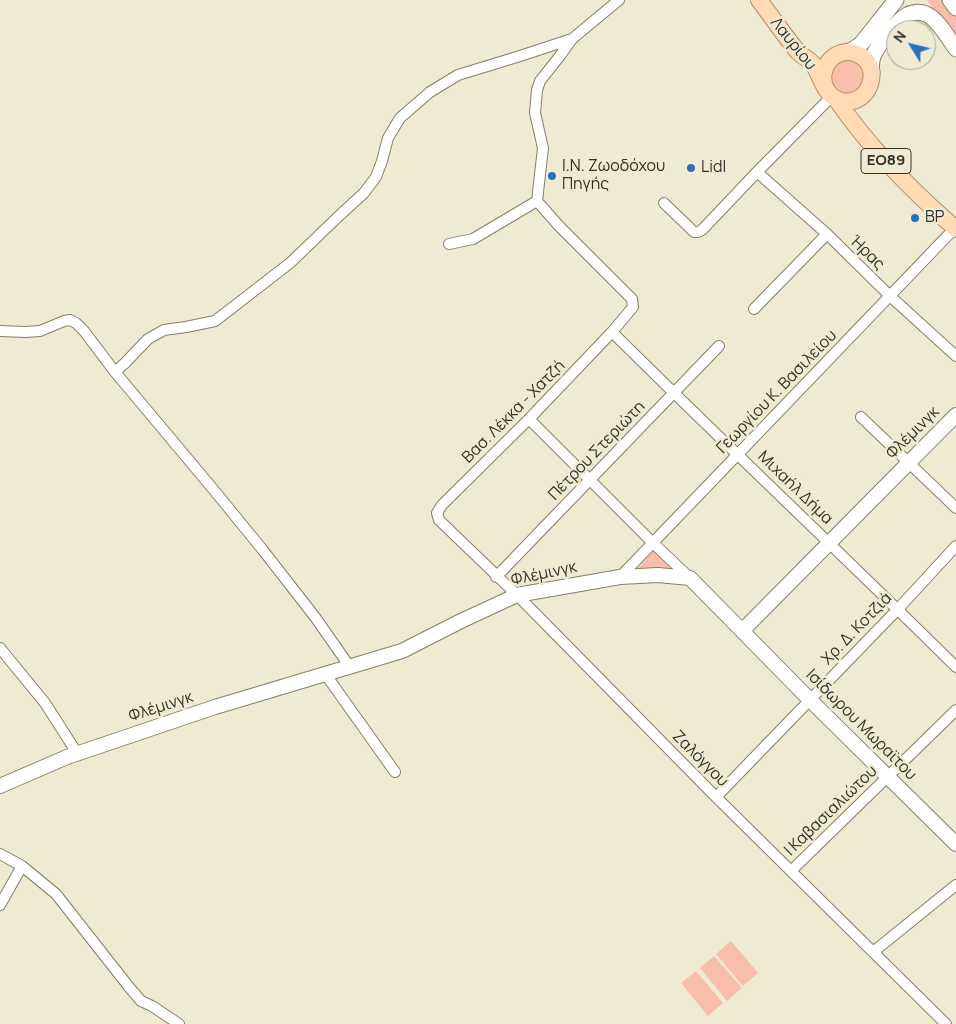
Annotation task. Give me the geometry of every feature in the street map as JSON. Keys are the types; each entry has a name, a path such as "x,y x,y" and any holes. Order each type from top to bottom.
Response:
{"main road":[{"name":"Λαυρίου","path":"759,0 791,43 814,66 831,95"},
{"path":"837,55 852,50 860,44 896,0"},
{"path":"950,0 956,8"},
{"path":"872,73 871,63 878,47 904,17 914,12 921,12 930,16 956,49"},
{"name":"ΕΟ89","path":"791,43 813,56 821,58 851,53 863,58 869,65 872,73 870,86 859,101 855,111 858,128"},
{"name":"Λαυρίου","path":"831,95 823,82 824,70 827,64 837,55"},
{"path":"831,95 846,102 862,97 866,93"},
{"name":"ΕΟ89","path":"831,95 888,163 921,198 955,229"}],"street":[{"path":"449,244 473,239 537,201 543,148 535,113 537,90 540,81 572,39 619,0"},
{"path":"115,372 148,339 164,330 215,321 290,263 364,193 376,177 388,138 400,118 430,92 458,74 572,39"},
{"path":"664,203 694,232 702,230 831,95"},
{"name":"Ήρας","path":"757,172 827,234 890,296 956,356"},
{"name":"Βασ. Λέκκα - Χατζή","path":"437,513 442,505 528,420 612,332 633,307 632,299 559,226 537,201"},
{"name":"Γεωργίου Κ. Βασιλείου","path":"620,578 955,229"},
{"path":"754,309 827,234"},
{"path":"0,331 25,332 40,330 64,321 70,320 76,323 262,549 315,617 350,667"},
{"name":"Μιχαήλ Δήμα","path":"612,332 956,667"},
{"name":"Πέτρου Στεριώτη","path":"496,577 719,346"},
{"name":"Φλέμινγκ","path":"742,631 956,415"},
{"path":"861,417 956,508"},
{"path":"528,420 742,631"},
{"name":"Ζαλόγγου","path":"437,513 439,520 496,577 517,595 716,797 946,1024"},
{"name":"Χρ. Δ. Κοτζιά","path":"716,797 898,609 956,546"},
{"name":"Φλέμινγκ","path":"0,786 77,753 215,707 402,651 517,595 620,578 658,575 690,578"},
{"name":"Ισίδωρου Μωραϊτου","path":"742,631 956,844"},
{"path":"0,648 45,703 77,753"},
{"path":"326,675 395,772"},
{"name":"Ι Καβασιαλιώτου","path":"791,871 956,710"},
{"path":"0,854 22,866 56,894 141,1001 179,1024"},
{"path":"0,905 22,866"},
{"path":"873,952 956,885"}],"shaded area":[{"path":"927,0 945,0 956,14 956,38"},
{"path":"842,57 861,62 867,81 854,96 835,94 828,71"},
{"path":"654,551 676,572 635,572"},
{"path":"731,941 758,973 743,986 716,954"},
{"path":"714,956 742,988 727,1001 700,968"},
{"path":"696,971 723,1003 708,1016 681,983"}],"place":[{"name":"Lidl","path":"691,168"},
{"name":"Ι.Ν. Ζωοδόχου Πηγής","path":"552,176"},
{"name":"BP","path":"915,218"}]}
